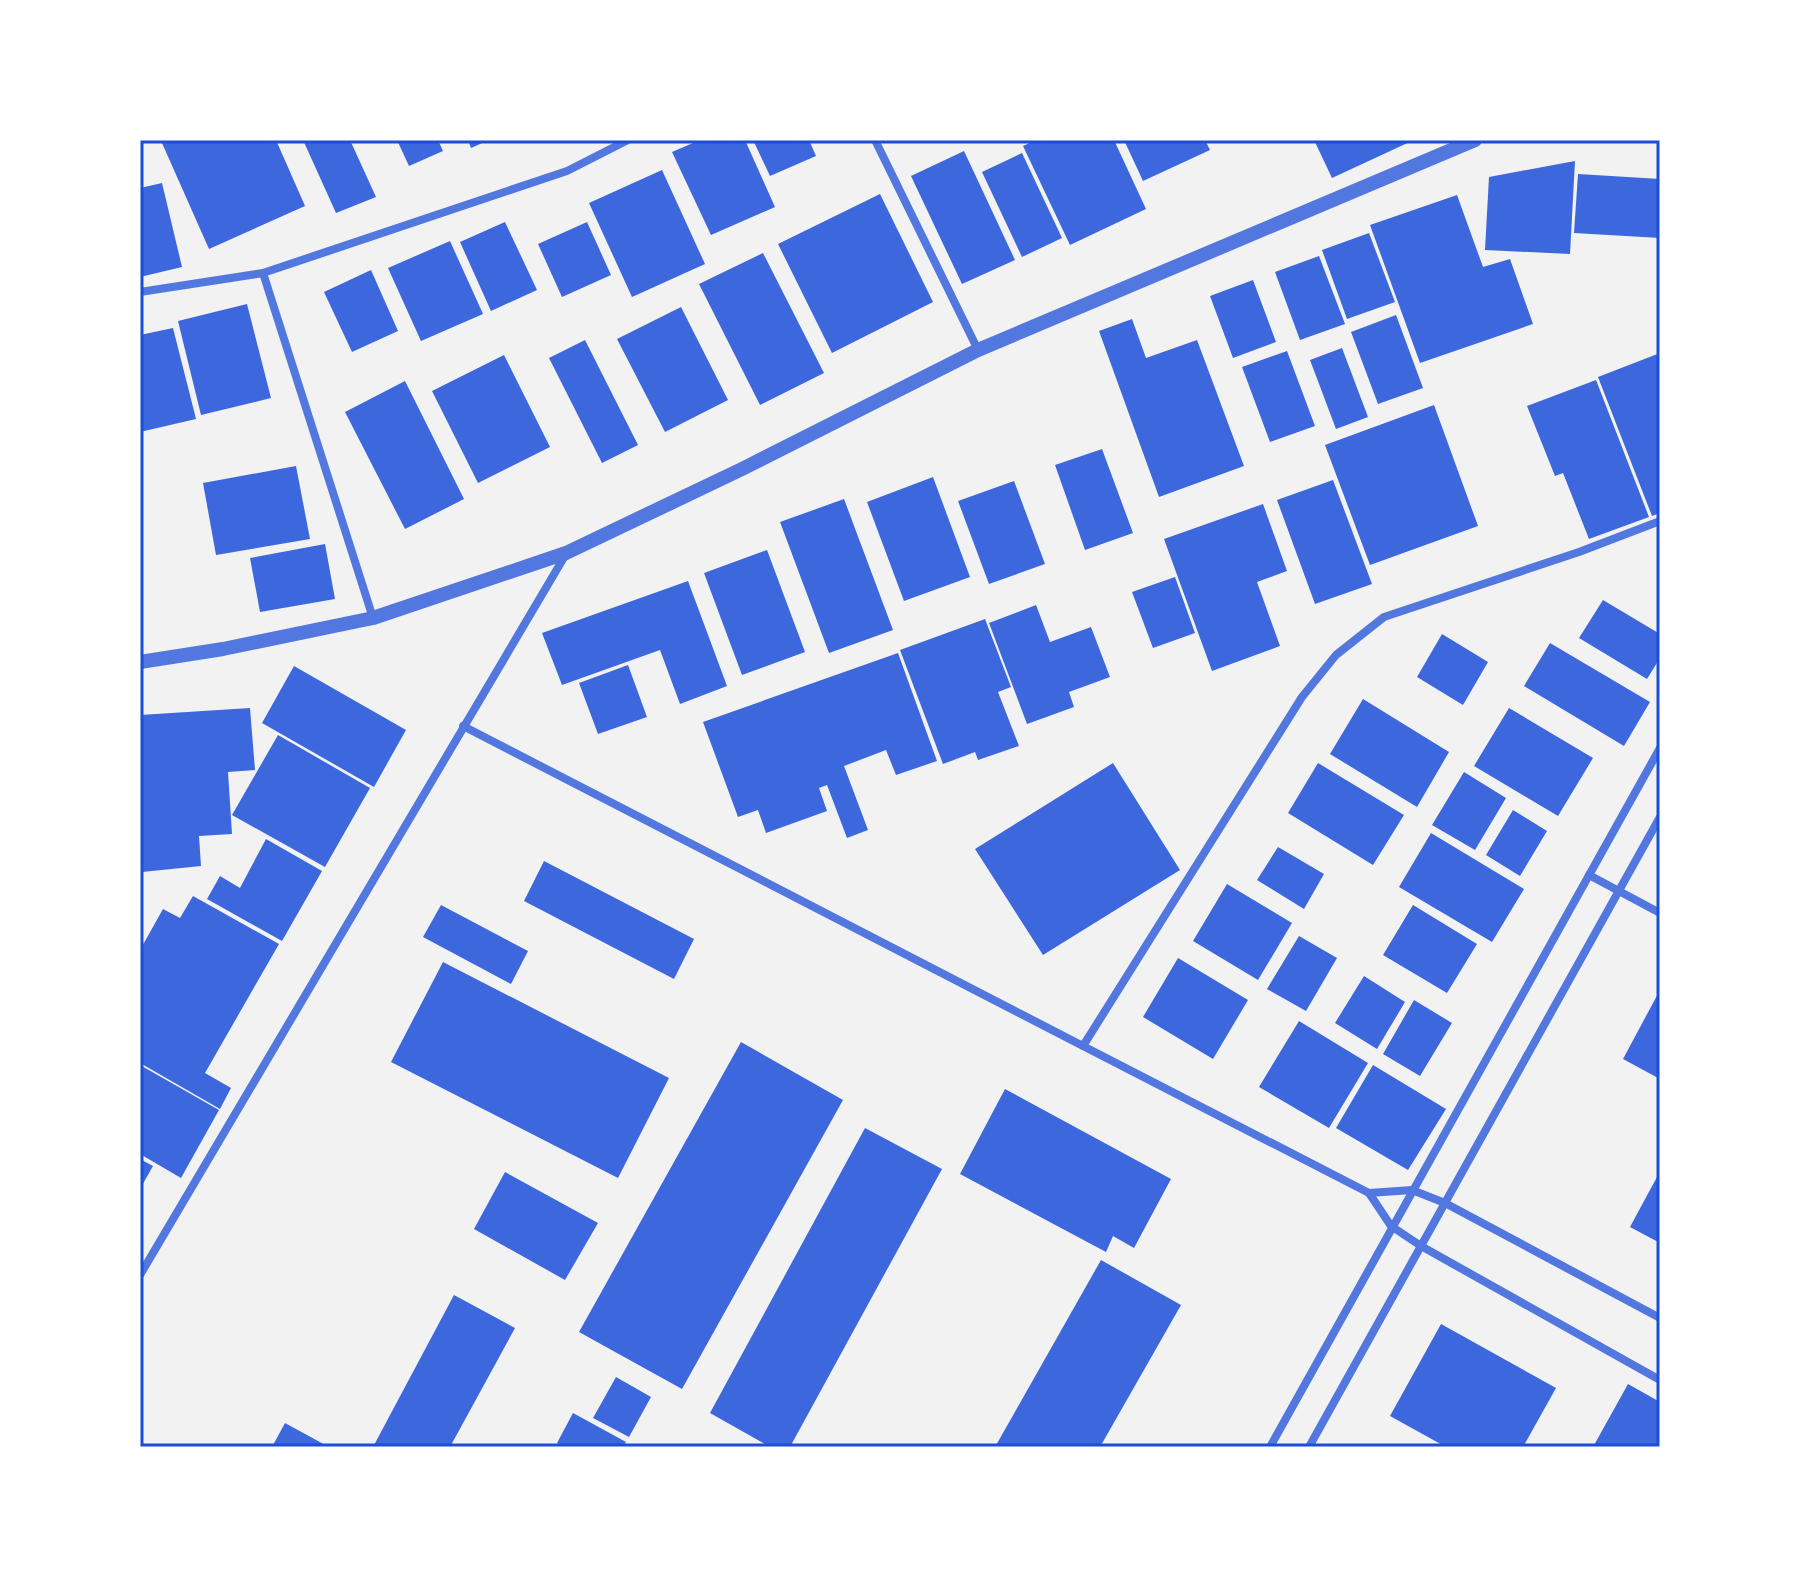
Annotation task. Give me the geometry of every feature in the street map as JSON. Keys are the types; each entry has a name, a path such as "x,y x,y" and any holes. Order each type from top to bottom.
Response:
{"street":[{"path":"140,292 263,273 567,171 628,140"},
{"path":"875,140 978,350"},
{"path":"140,662 223,649 373,618 566,553 742,469 978,350 1475,140"},
{"path":"263,273 373,618"},
{"path":"1083,1046 1302,697 1336,655 1384,617 1579,552 1660,521"},
{"path":"140,1275 566,553"},
{"path":"463,726 1369,1193 1391,1226 1421,1246 1660,1380"},
{"path":"1270,1447 1660,748"},
{"path":"1309,1447 1660,817"},
{"path":"1589,875 1660,913"},
{"path":"1369,1193 1412,1190 1445,1203 1660,1318"}],"building":[{"path":"168,140 276,140 305,206 209,249 162,143"},
{"path":"303,140 350,140 376,197 336,213"},
{"path":"397,140 438,140 443,151 409,166"},
{"path":"468,140 489,140 471,148"},
{"path":"700,140 745,140 775,207 711,235 672,152"},
{"path":"753,140 809,140 816,156 770,176"},
{"path":"1036,140 1114,140 1146,209 1070,245 1023,146"},
{"path":"1124,140 1205,140 1210,150 1143,181"},
{"path":"1314,140 1414,140 1332,178"},
{"path":"964,151 1015,260 962,284 911,176"},
{"path":"1022,153 1062,238 1022,257 982,172"},
{"path":"1575,161 1570,254 1485,250 1489,177"},
{"path":"662,170 705,264 632,297 589,203"},
{"path":"1578,174 1660,179 1660,238 1574,233"},
{"path":"162,183 182,267 140,277 140,188"},
{"path":"880,194 933,302 832,353 778,244"},
{"path":"1457,195 1483,267 1510,259 1533,324 1420,363 1370,225"},
{"path":"505,222 537,290 491,311 460,242"},
{"path":"587,222 611,275 562,297 538,244"},
{"path":"1369,233 1395,302 1347,319 1322,250"},
{"path":"450,241 483,314 421,341 388,268"},
{"path":"763,253 824,373 760,405 699,284"},
{"path":"1319,256 1345,324 1300,340 1275,272"},
{"path":"371,270 398,331 352,352 324,292"},
{"path":"1253,280 1276,342 1233,358 1210,296"},
{"path":"247,304 271,398 201,415 178,321"},
{"path":"681,307 728,400 665,432 617,339"},
{"path":"1396,315 1423,388 1378,404 1351,332"},
{"path":"1132,319 1146,358 1197,340 1244,466 1159,497 1099,331"},
{"path":"173,328 196,419 140,432 140,335"},
{"path":"585,340 638,445 602,463 549,358"},
{"path":"1342,348 1368,417 1336,429 1310,360"},
{"path":"1287,351 1315,426 1270,442 1242,367"},
{"path":"1660,353 1660,513 1652,516 1598,377"},
{"path":"504,355 550,447 478,483 432,391"},
{"path":"1596,380 1649,517 1589,539 1563,473 1555,476 1527,406"},
{"path":"405,381 464,499 405,529 345,412"},
{"path":"1434,405 1478,526 1370,565 1325,445"},
{"path":"1102,449 1133,533 1085,550 1055,465"},
{"path":"296,466 310,539 216,555 203,483"},
{"path":"933,477 970,577 904,601 867,502"},
{"path":"1333,480 1372,584 1315,604 1277,500"},
{"path":"1014,481 1045,564 989,584 958,501"},
{"path":"844,499 893,630 829,653 780,522"},
{"path":"1263,504 1287,571 1257,582 1280,646 1212,671 1164,539"},
{"path":"325,544 335,599 260,612 250,558"},
{"path":"767,550 805,652 742,675 704,573"},
{"path":"1175,577 1195,633 1153,648 1132,592"},
{"path":"688,581 727,686 680,704 660,650 562,685 542,633"},
{"path":"1603,600 1660,634 1660,658 1647,679 1579,638"},
{"path":"1036,605 1050,642 1091,627 1110,677 1069,692 1074,707 1027,724 989,623"},
{"path":"985,619 1011,687 998,692 1019,746 978,760 975,752 943,764 900,650"},
{"path":"1442,634 1488,662 1463,705 1417,677"},
{"path":"1550,643 1650,702 1624,746 1524,686"},
{"path":"898,653 937,761 896,775 886,750 844,766 868,830 847,838 827,785 819,788 827,811 766,833 758,810 738,817 703,722"},
{"path":"628,665 647,717 598,734 579,683"},
{"path":"294,666 406,730 374,787 262,723"},
{"path":"1363,699 1449,752 1417,807 1330,754"},
{"path":"250,708 255,770 228,772 232,834 199,836 201,866 142,872 140,715"},
{"path":"1509,708 1593,758 1558,816 1474,766"},
{"path":"278,735 370,788 325,867 232,815"},
{"path":"1113,763 1180,870 1043,955 975,849"},
{"path":"1318,763 1404,815 1373,865 1288,813"},
{"path":"1464,772 1506,798 1475,850 1432,825"},
{"path":"1513,810 1547,831 1520,876 1486,855"},
{"path":"1431,833 1524,889 1492,942 1399,887"},
{"path":"266,839 322,871 282,941 207,899 220,876 240,888"},
{"path":"1278,847 1324,874 1304,909 1257,880"},
{"path":"544,861 694,939 674,979 524,901"},
{"path":"1227,884 1292,923 1258,980 1193,941"},
{"path":"193,896 279,944 205,1073 231,1088 220,1109 140,1063 140,950 163,909 180,918"},
{"path":"441,905 528,951 511,984 423,937"},
{"path":"1413,905 1477,944 1447,993 1383,955"},
{"path":"1299,936 1337,958 1306,1011 1267,989"},
{"path":"1178,958 1248,1000 1213,1059 1143,1017"},
{"path":"443,962 669,1078 618,1178 391,1062"},
{"path":"1364,976 1405,1002 1377,1049 1335,1023"},
{"path":"1660,990 1660,1079 1623,1059"},
{"path":"1414,1000 1452,1023 1420,1076 1383,1054"},
{"path":"1299,1021 1368,1063 1329,1128 1259,1087"},
{"path":"741,1042 843,1100 682,1389 579,1332"},
{"path":"140,1065 219,1110 181,1178 140,1154"},
{"path":"1373,1065 1446,1109 1408,1170 1336,1128"},
{"path":"1005,1089 1171,1179 1134,1248 1113,1236 1106,1252 960,1174"},
{"path":"865,1128 942,1169 790,1447 770,1447 710,1413"},
{"path":"140,1159 153,1166 140,1189"},
{"path":"505,1172 598,1223 565,1280 474,1229"},
{"path":"1657,1177 1660,1179 1660,1243 1630,1227"},
{"path":"1101,1260 1181,1305 1100,1447 995,1447"},
{"path":"454,1295 515,1328 450,1447 373,1447"},
{"path":"1441,1324 1556,1388 1523,1447 1446,1447 1390,1416"},
{"path":"616,1377 651,1397 629,1437 593,1418"},
{"path":"1628,1384 1660,1402 1660,1447 1593,1447"},
{"path":"573,1413 626,1442 623,1447 565,1447 557,1443"},
{"path":"285,1423 329,1447 272,1447"}]}
